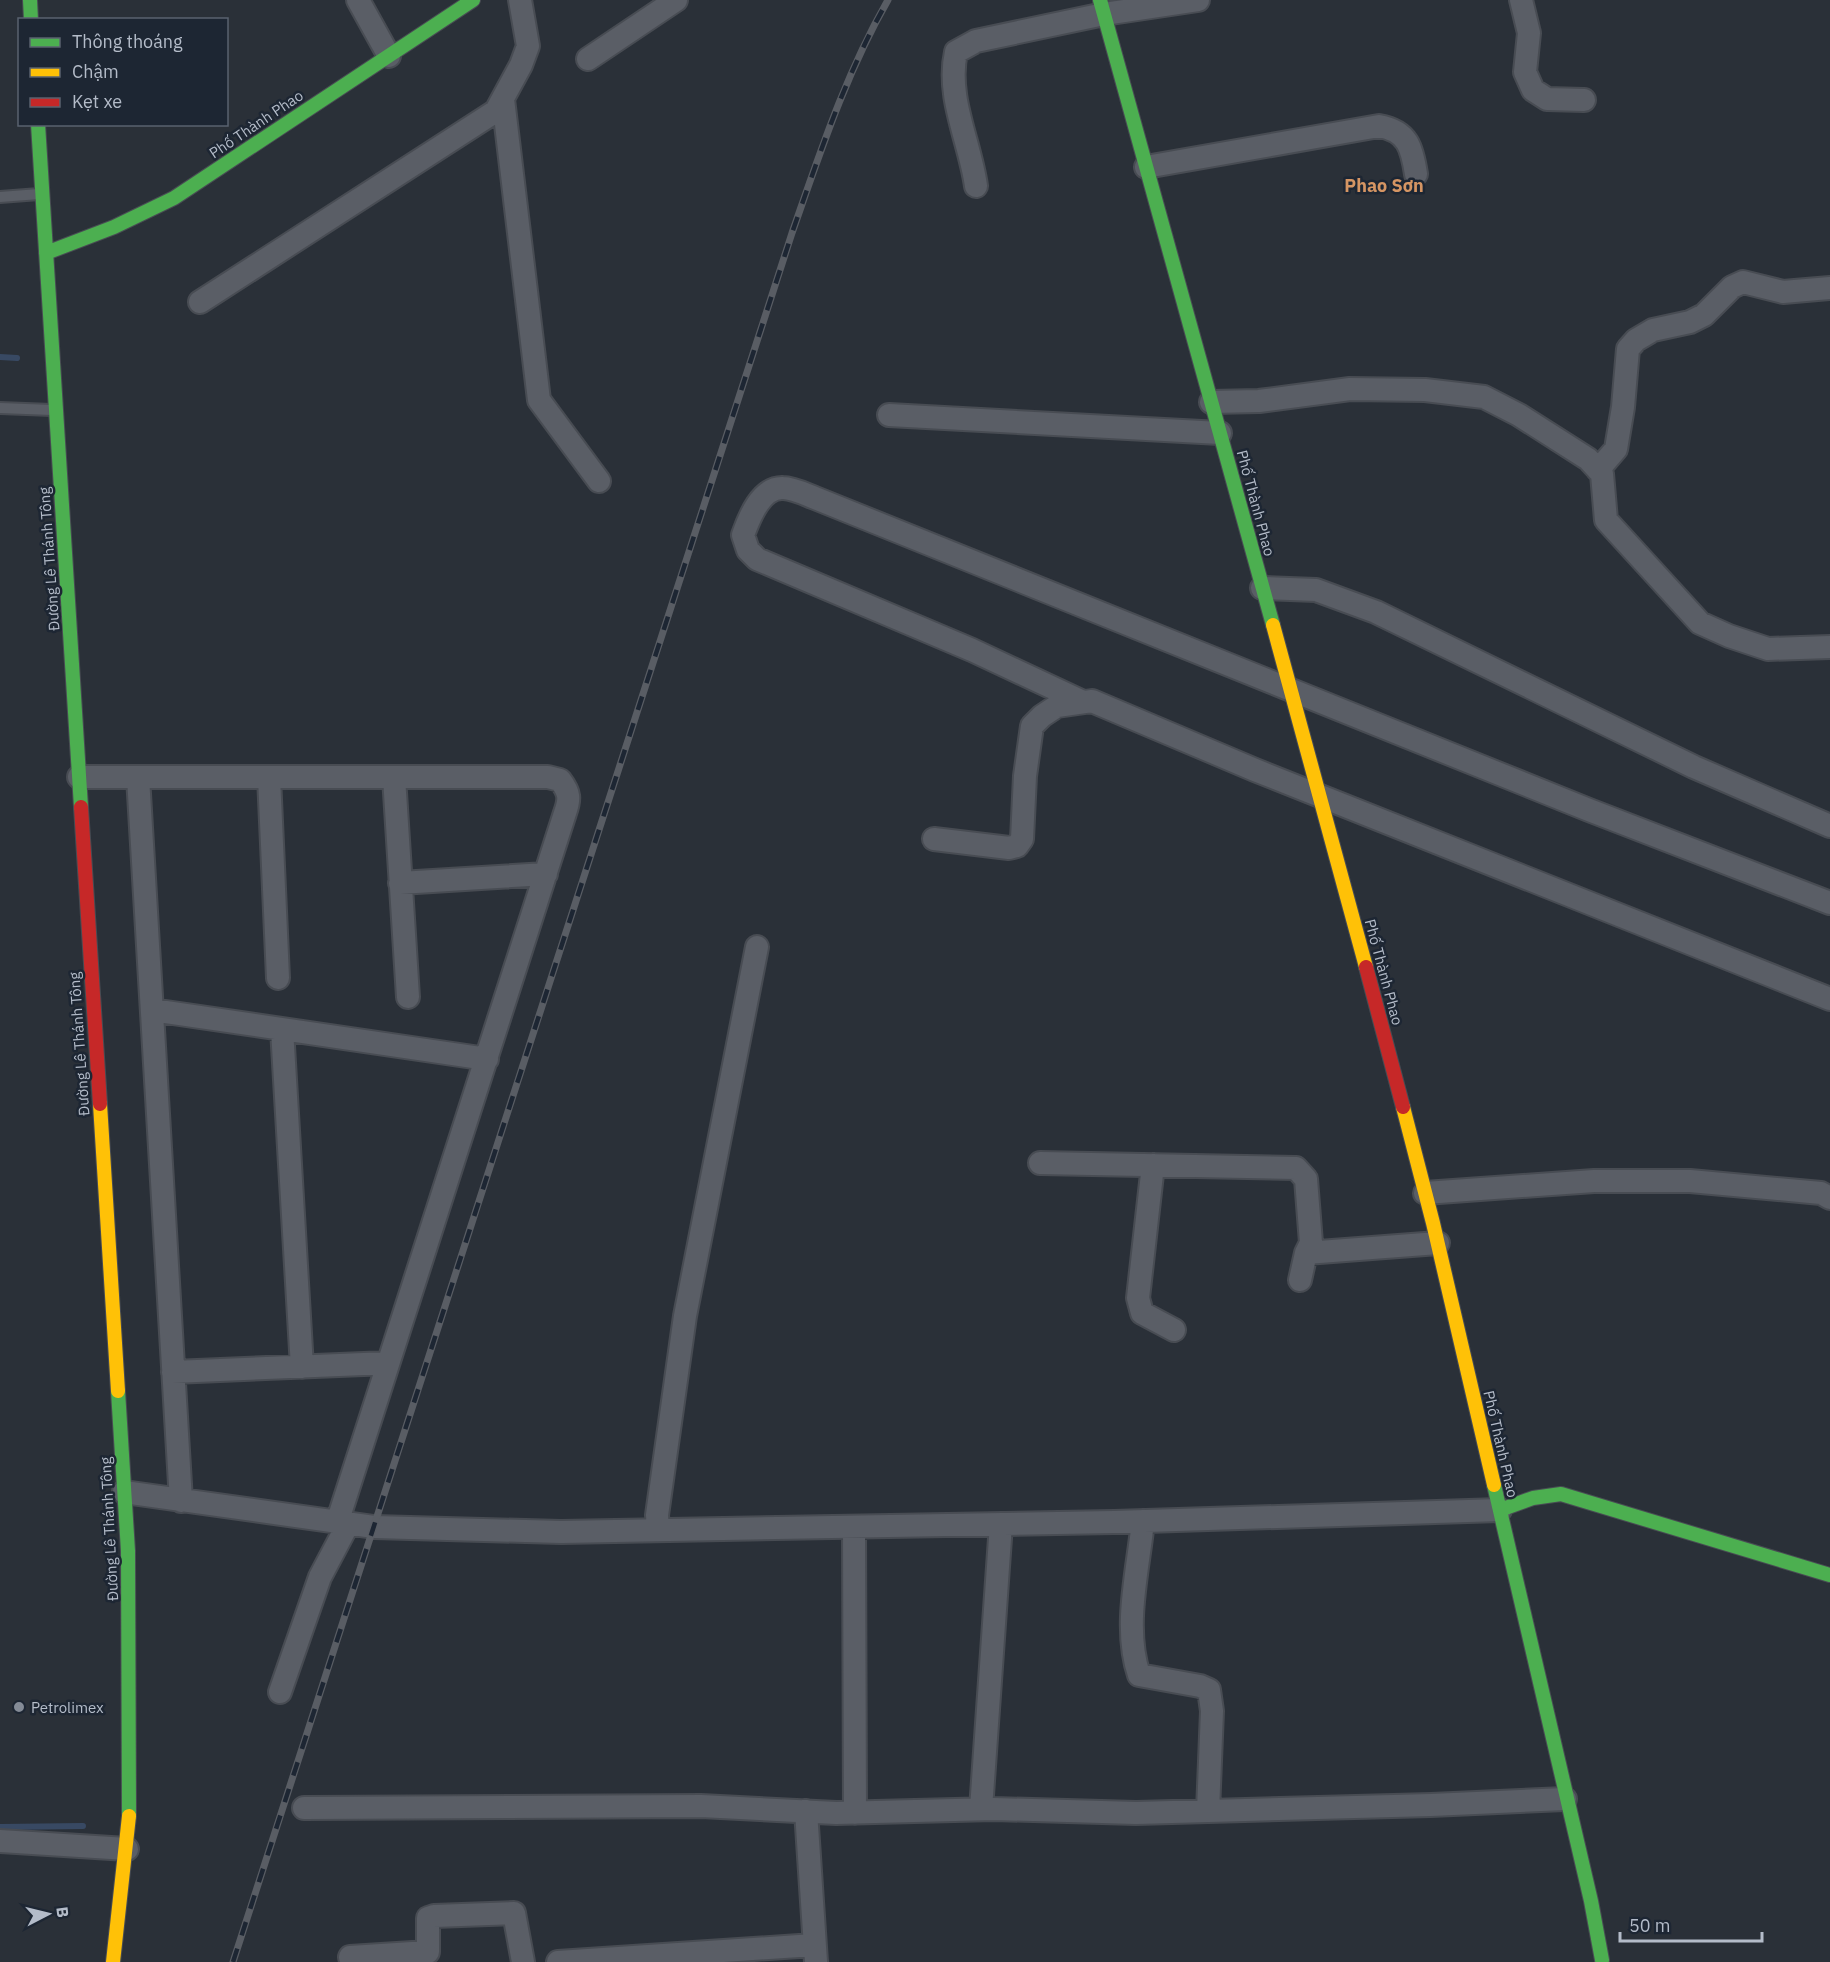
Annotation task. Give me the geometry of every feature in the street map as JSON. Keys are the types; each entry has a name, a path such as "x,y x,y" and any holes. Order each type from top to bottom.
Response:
{"main road":[{"path":"30,0 31,18"},
{"name":"Phố Thành Phao","path":"46,254 174,198 473,0"},
{"name":"Phố Thành Phao","path":"1102,7 1318,789 1425,1193 1604,1961"},
{"name":"Đường Lê Thánh Tông","path":"38,126 124,1492 130,1711 126,1849 113,1962"},
{"path":"1500,1510 1533,1498 1561,1494 1830,1575"}],"street":[{"path":"358,0 389,56"},
{"path":"200,302 496,111 521,65 528,46 520,0"},
{"path":"588,59 675,0"},
{"path":"976,186 952,68 956,52 975,41 1102,7 1198,0"},
{"path":"1521,0 1529,33 1525,72 1533,90 1547,99 1584,100"},
{"path":"503,99 539,400 599,481"},
{"path":"1146,167 1379,126 1390,128 1405,137 1412,150 1416,174"},
{"path":"1598,470 1616,449 1623,407 1628,350 1636,340 1653,330 1690,322 1704,315 1732,287 1743,282 1783,291 1830,288"},
{"path":"1211,402 1259,401 1350,389 1425,390 1484,397 1588,459 1602,474 1606,520 1700,623 1768,649 1830,647"},
{"path":"889,415 1220,433"},
{"path":"1083,702 972,650 757,559 748,550 743,535 759,502 773,489 785,488 815,498 1292,696 1830,903"},
{"path":"1262,588 1316,590 1376,612 1694,767 1830,826"},
{"path":"934,839 1009,848 1017,846 1022,839 1026,765 1032,726 1057,706 1092,701 1318,789 1830,999"},
{"path":"79,777 548,777 560,780 570,798 388,1363 343,1523 320,1577 280,1692"},
{"path":"138,777 181,1501"},
{"path":"269,777 278,978"},
{"path":"394,777 408,996"},
{"path":"400,883 546,874"},
{"path":"658,1530 658,1505 685,1316 756,947"},
{"path":"152,1010 487,1059"},
{"path":"282,1029 302,1367"},
{"path":"1040,1163 1296,1168 1306,1179 1311,1243 1306,1253 1300,1280"},
{"path":"1153,1165 1138,1298 1142,1313 1174,1330"},
{"path":"1425,1193 1594,1181 1690,1181 1821,1193 1830,1198"},
{"path":"1306,1253 1438,1244"},
{"path":"173,1372 388,1363"},
{"path":"124,1492 374,1527 561,1532 1143,1521 1500,1510"},
{"path":"1143,1521 1131,1634 1134,1659 1139,1675 1200,1686 1209,1690 1212,1711 1208,1810"},
{"path":"981,1809 1000,1524"},
{"path":"854,1527 855,1813"},
{"path":"304,1808 701,1806 855,1813 981,1809 1136,1813 1565,1799"},
{"path":"558,1962 815,1953 806,1811"},
{"path":"0,1840 126,1849"},
{"path":"350,1957 428,1952 428,1918 434,1916 514,1913 523,1962"}],"lane":[{"path":"0,196 42,194"},
{"path":"0,408 56,411"}],"waterway":[{"path":"0,357 17,358"},
{"path":"0,1827 83,1826"}],"railway":[{"path":"233,1962 792,233 847,85 888,0"}],"traffic: fast":[{"path":"30,0 31,18"},
{"path":"46,253 114,227 174,198 473,0"},
{"path":"1100,0 1273,625"},
{"path":"38,126 81,807"},
{"path":"118,1391 128,1551 129,1816"},
{"path":"1494,1485 1591,1901 1602,1960"},
{"path":"1500,1510 1533,1498 1561,1494 1830,1575"}],"traffic: slow":[{"path":"1273,625 1366,967"},
{"path":"100,1104 118,1391"},
{"path":"1403,1107 1433,1223 1494,1485"},
{"path":"113,1962 129,1816"}],"traffic: jam":[{"path":"81,807 100,1104"},
{"path":"1366,967 1403,1107"}],"place":[{"name":"Petrolimex","path":"19,1707"}],"district":[{"name":"Phao Sơn","path":"1384,185"}]}
